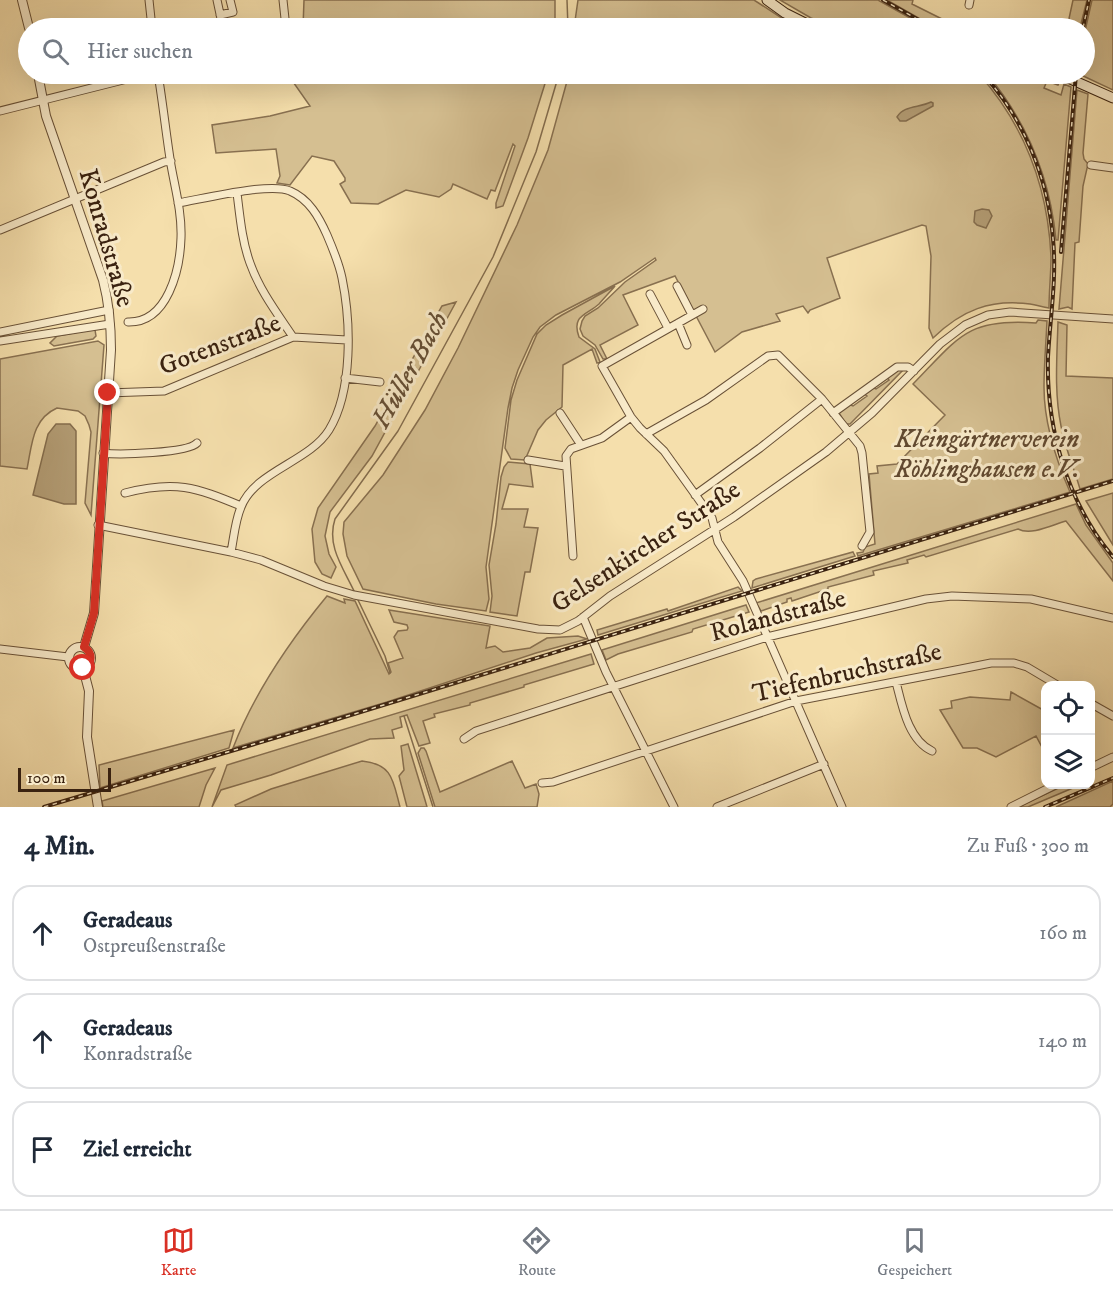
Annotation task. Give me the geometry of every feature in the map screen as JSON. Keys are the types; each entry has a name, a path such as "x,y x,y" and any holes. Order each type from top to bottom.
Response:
{"main road":[{"path":"767,0 794,18"},
{"path":"1082,84 1113,98"}],"street":[{"path":"22,0 26,18"},
{"path":"149,0 151,18"},
{"path":"219,0 221,18"},
{"path":"220,15 233,12 231,0"},
{"path":"283,0 285,18"},
{"name":"Konradstraße","path":"40,84 43,100 100,270 109,310 111,350 94,613 84,647"},
{"path":"0,111 107,84"},
{"path":"128,322 144,321 153,314 169,291 176,270 181,239 178,203 159,84"},
{"path":"0,230 171,161"},
{"path":"1091,165 1113,168"},
{"path":"178,203 273,187 300,196 313,210 330,244 342,278 347,340 345,378 336,414 324,437 259,484 249,494 241,506 231,552"},
{"path":"237,193 249,262 268,302 293,337"},
{"path":"677,286 692,315"},
{"path":"650,294 668,328"},
{"path":"703,309 602,366 631,417 664,451 712,518 718,542 742,581 842,807"},
{"path":"0,332 109,310"},
{"name":"Gelsenkircher Straße","path":"98,525 261,560 324,586 370,599 547,630 566,628 610,596 716,529 826,452 849,434 954,333 972,321 988,315 1021,312 1113,319"},
{"path":"678,323 687,345"},
{"path":"0,341 110,324"},
{"name":"Gotenstraße","path":"108,393 164,391 293,337 347,340"},
{"path":"645,434 706,400 756,363 773,354 783,358 858,442 862,453 870,532 862,546"},
{"path":"833,413 897,367 908,367 914,371"},
{"path":"345,378 381,382"},
{"path":"695,495 822,399"},
{"path":"560,413 581,445"},
{"path":"573,556 565,466 568,452 603,438 631,417"},
{"path":"103,453 168,452 191,448 197,443"},
{"path":"528,460 565,466"},
{"path":"125,493 153,486 183,486 206,492 241,506"},
{"name":"Rolandstraße","path":"464,739 476,731 767,638 941,596 1030,599 1113,618"},
{"path":"584,617 599,657 674,807"},
{"path":"78,646 90,652 91,659 88,666 78,669 72,666 68,657 78,646"},
{"path":"0,649 68,657"},
{"name":"Tiefenbruchstraße","path":"542,783 553,782 796,701 991,663 1021,665 1050,681"},
{"path":"83,668 89,691 87,737 98,807"},
{"path":"896,682 907,720 923,746 932,751"},
{"path":"1095,706 1113,716"},
{"path":"1095,766 1113,757"},
{"path":"717,807 824,764"},
{"path":"1011,807 1048,789"}],"green space":[{"path":"304,0 555,0 555,18 303,18"},
{"path":"578,0 754,0 782,18 575,18"},
{"path":"780,0 878,0 910,18 811,18"},
{"path":"887,0 913,0 912,4 940,18 918,18"},
{"path":"1073,0 1087,0 1082,18 1069,18"},
{"path":"1092,0 1113,0 1113,90 1095,82 1095,18 1088,18"},
{"path":"295,84 545,84 503,206 496,208 515,146 513,144 495,191 491,190 487,199 453,184 451,189 439,197 406,190 378,204 351,203 340,184 345,181 345,178 334,161 312,156 290,185 277,183 280,176 276,149 216,153 212,125 270,116 310,106"},
{"path":"566,84 987,84 1021,137 1039,182 1049,231 1051,257 1049,308 1016,303 989,305 955,320 933,338 929,328 931,256 926,226 922,225 827,258 840,298 810,310 808,313 803,306 776,314 780,321 742,332 715,352 675,276 623,295 638,325 600,345 607,359 603,359 595,345 583,336 580,329 582,321 625,282 656,260 655,258 620,282 556,315 540,327 533,337 518,370 508,408 486,567 489,599 486,611 436,604 363,589 347,556 343,534 344,522 383,475 425,410 458,348 517,225 548,150"},
{"path":"995,84 1046,84 1044,88 1061,95 1064,84 1071,87 1058,240 1056,240 1042,173 1034,152 1014,111"},
{"path":"1077,90 1088,94 1083,153 1088,164 1083,186 1079,242 1075,243 1072,309 1068,307 1059,309"},
{"path":"615,286 599,304 582,316 577,324 579,337 595,349 600,362 597,363 592,349 563,365 562,407 538,430 525,460 511,459 505,448 511,400 537,334 562,315"},
{"path":"456,302 372,456 330,512 325,536 329,554 336,567 331,578 322,574 315,562 312,529 318,508 375,426 442,306"},
{"name":"Kleingärtnerverein Röhlinghausen e.V.","path":"1038,320 1047,321 1044,387 1049,428 1070,492 858,556 857,553 863,552 865,547 875,544 869,474 878,473 877,466 897,464 945,415 913,384 942,354 966,334 994,324 1036,323"},
{"path":"1058,322 1067,325 1066,376 1113,378 1113,479 1080,489 1065,442 1057,400"},
{"path":"95,330 96,336 93,339 54,346 50,343 57,336"},
{"path":"98,341 104,345 91,515 85,503 91,432 85,416 78,411 57,408 42,419 34,434 27,469 0,466 0,359"},
{"path":"897,368 903,370 850,424 846,424 839,413 848,404 853,406 867,396 863,393 871,387 876,389 889,380 886,376"},
{"path":"508,462 530,464 533,487 509,484 502,509 528,509 524,527 538,528 530,572 525,572 517,616 490,612 492,596 489,565 501,477"},
{"path":"1113,493 1113,545 1086,501"},
{"path":"1076,504 1086,525 1113,563 1113,581 1066,521 1035,531 1018,529 926,557 924,555 907,560 908,563 873,571 874,575 828,587 828,589 792,601 791,598 787,599 787,602 761,611 756,603"},
{"path":"853,552 855,556 752,588 753,581 756,579"},
{"path":"738,587 742,591 598,635 597,630 667,609 668,611"},
{"path":"327,596 345,603 344,599 355,601 389,674 391,672 388,663 403,658 394,637 398,631 408,628 407,625 394,622 389,610 490,626 486,648 495,646 503,652 530,648 547,638 578,636 587,639 233,748 262,687 299,631"},
{"path":"746,605 749,612 618,654 606,660 602,650"},
{"path":"591,654 594,664 524,685 524,687 470,703 470,705 434,714 435,717 423,721 430,743 419,746 407,715 400,717 402,727 392,730 394,738 370,739 271,775 221,790 212,807 227,765"},
{"path":"1011,692 1041,709 1041,745 1036,736 996,757 977,748 963,748 940,710 952,708 951,701 970,697 1010,700"},
{"path":"234,730 229,748 100,788 99,765"},
{"path":"408,744 427,807 407,807 399,776 404,770 401,746"},
{"path":"421,748 426,751 440,792 512,761 525,788 536,784 539,794 537,807 435,807 418,753"},
{"path":"362,761 386,770 393,782 400,807 236,807 235,805 271,789"},
{"path":"215,768 206,785 199,807 103,807 102,801"},
{"path":"1113,781 1113,804 1110,807 1056,807"},
{"path":"1056,789 1071,789 1028,807 1018,807"}],"shaded area":[{"path":"931,102 933,106 906,121 900,121 897,117 904,110"},
{"path":"989,210 992,216 986,228 974,222 975,211"},
{"path":"56,424 70,424 76,431 76,504 64,504 33,495 48,434"}],"waterway":[{"name":"Hüller Bach","path":"567,0 568,18"},
{"name":"Hüller Bach","path":"355,593 334,548 335,519 398,431 493,257 536,152 556,84"},
{"name":"Hüller Bach","path":"358,600 385,656 390,673"},
{"name":"Hüller Bach","path":"404,716 433,807"}],"railway":[{"path":"883,0 915,18"},
{"path":"1085,18 1089,0"},
{"path":"991,84 1011,110 1032,150 1046,194 1054,254 1048,384 1062,463 1083,513 1113,557"},
{"path":"1061,252 1075,84"},
{"path":"44,807 1113,481"},
{"path":"1045,807 1113,778"}],"route":[{"path":"83,668 88,666 91,659 90,652 84,647 94,613 108,393"}]}
